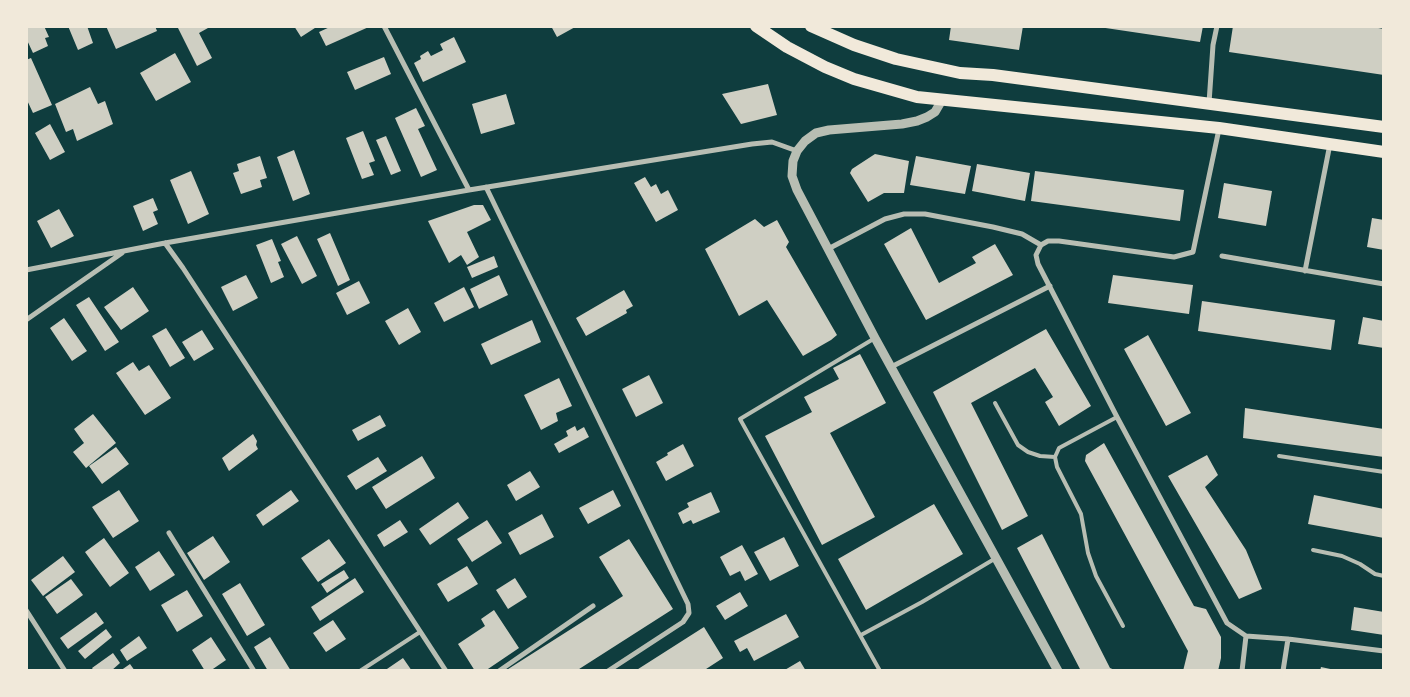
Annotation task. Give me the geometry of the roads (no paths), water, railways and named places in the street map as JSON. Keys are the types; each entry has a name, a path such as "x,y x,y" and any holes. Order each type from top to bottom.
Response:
{"main road":[{"path":"756,26 787,47 825,67 854,79 917,97 1219,128 1384,152"},
{"path":"811,26 854,45 896,59 960,73 993,75 1384,127"}],"street":[{"path":"384,26 469,190"},
{"path":"1209,104 1217,26"},
{"path":"942,100 935,112 917,121 902,124 844,128 816,133 805,141 797,151 793,161 792,176 797,190 891,368 1058,671"},
{"path":"1219,128 1193,252 1174,257 1048,241 1041,245 1036,254 1038,264 1227,623 1246,636 1288,639 1384,651"},
{"path":"26,270 165,243 486,187 752,144 772,142 797,151"},
{"path":"1305,271 1330,144"},
{"path":"486,187 688,604 688,613 683,622 608,671"},
{"path":"828,249 885,219 904,214 925,214 1022,234 1041,245"},
{"path":"165,243 446,671"},
{"path":"26,320 123,252"},
{"path":"1222,256 1384,284"},
{"path":"891,368 1050,286"},
{"path":"169,534 254,671"},
{"path":"499,671 593,606"},
{"path":"26,610 65,671"},
{"path":"1242,671 1246,636"},
{"path":"1284,671 1288,639"}],"lane":[{"path":"875,338 740,419 880,671"},
{"path":"995,403 1018,445 1028,452 1040,456 1055,457"},
{"path":"1117,417 1059,448 1055,457 1057,467 1081,514 1088,553 1096,576 1123,626"},
{"path":"1279,456 1384,472"},
{"path":"1313,550 1342,556 1360,564 1375,574 1384,576"},
{"path":"861,635 922,602 996,558"},
{"path":"360,671 420,632"}]}
